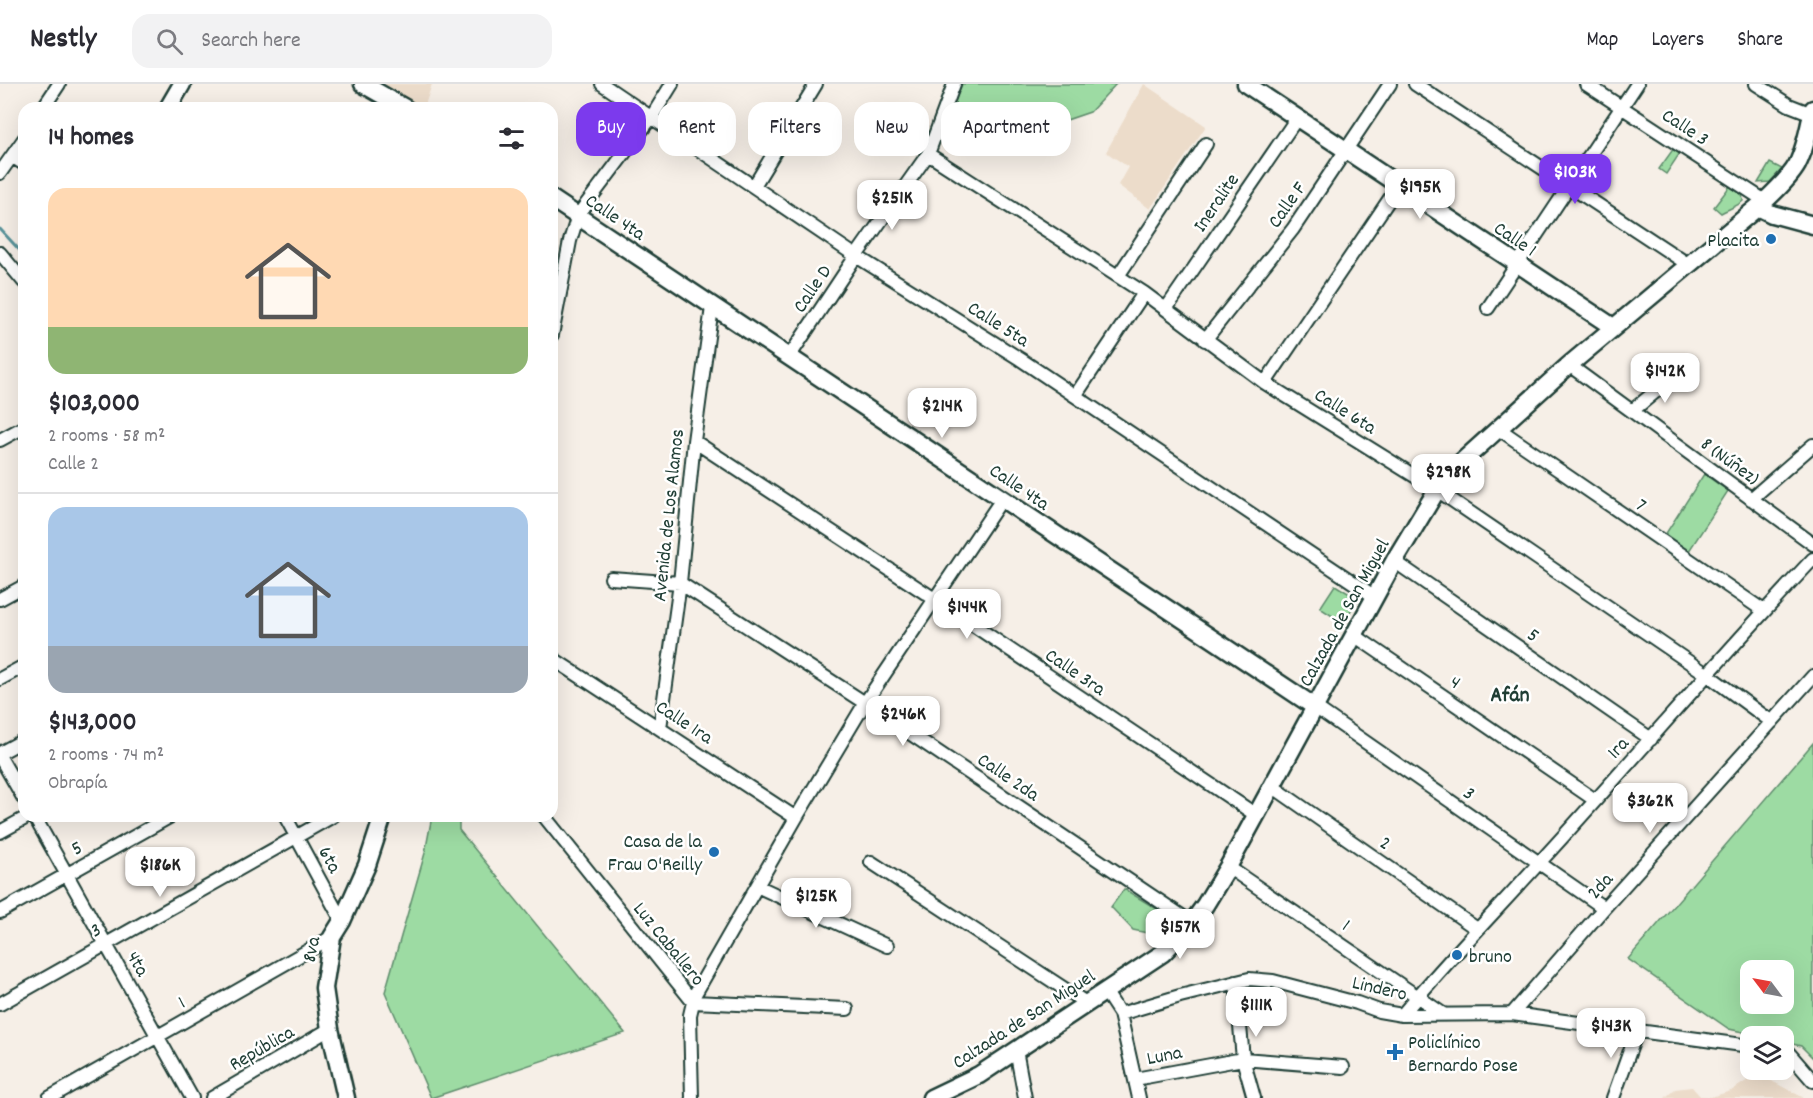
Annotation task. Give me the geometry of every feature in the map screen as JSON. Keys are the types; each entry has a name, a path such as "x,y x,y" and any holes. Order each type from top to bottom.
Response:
{"main road":[{"path":"172,102 182,84"},
{"path":"363,84 394,102"},
{"name":"Calle 1","path":"1246,84 1613,327"},
{"name":"Calzada de San Miguel","path":"931,1098 979,1075 1163,953 1192,923 1228,867 1394,561 1437,490 1457,466 1569,365 1761,204 1796,165 1806,139 1812,111"},
{"name":"Calle 4ta","path":"558,203 1315,707"},
{"path":"1761,204 1772,214 1813,225"},
{"name":"8va","path":"346,1098 330,1029 324,988 332,937 342,921 367,865 381,822"}],"street":[{"path":"48,102 59,84"},
{"name":"Calle 5ta","path":"602,84 856,256 1075,396 1375,597"},
{"path":"558,304 570,241 578,215 651,118 672,84"},
{"path":"754,186 816,84"},
{"name":"Calle D","path":"929,151 954,84"},
{"name":"Calle F","path":"1205,339 1293,229 1390,84"},
{"path":"1415,84 1689,265"},
{"name":"Calle 3","path":"1586,84 1761,204"},
{"path":"1488,308 1637,84"},
{"path":"1756,84 1789,105 1812,111"},
{"name":"Ineralite","path":"1166,309 1297,118"},
{"path":"1118,276 1206,144"},
{"name":"Calle 6ta","path":"929,155 1144,293 1265,383 1437,490 1708,675 1772,722"},
{"name":"Calle D","path":"789,357 927,156"},
{"path":"0,173 18,161"},
{"path":"1265,383 1398,185"},
{"path":"0,253 18,275"},
{"path":"1075,396 1144,293"},
{"name":"Avenida de Los Alamos","path":"660,728 680,583 694,441 712,307"},
{"name":"8 (Núñez)","path":"1569,365 1813,544"},
{"path":"1632,411 1678,373"},
{"name":"7","path":"1499,429 1764,611"},
{"path":"0,440 18,430"},
{"name":"Calle 3ra","path":"694,441 1256,815"},
{"path":"1751,499 1813,445"},
{"path":"692,1098 690,1023 695,994 796,818 866,703 1002,499"},
{"name":"1ra","path":"1402,1015 1477,929 1813,559"},
{"name":"5","path":"1394,561 1651,739"},
{"name":"Calle 2da","path":"610,578 680,583 866,703 1192,923"},
{"path":"0,599 18,589"},
{"name":"4","path":"1354,635 1595,800"},
{"name":"Calle 1ra","path":"558,662 796,818"},
{"path":"0,679 18,669"},
{"name":"2da","path":"1512,1014 1813,676"},
{"name":"3","path":"1315,707 1604,908"},
{"path":"18,744 0,755 18,788"},
{"name":"2","path":"1272,786 1477,929"},
{"path":"0,832 19,822"},
{"name":"4ta","path":"34,822 192,1098"},
{"name":"5","path":"0,912 160,822"},
{"name":"6ta","path":"288,822 342,921"},
{"name":"3","path":"0,1004 323,822"},
{"name":"Luz Caballero","path":"549,822 693,1002 847,1009"},
{"path":"871,862 1086,1003"},
{"name":"1","path":"1228,867 1443,1014"},
{"path":"757,886 887,946"},
{"name":"1","path":"49,1098 332,937"},
{"name":"Lindero","path":"1120,1014 1249,979 1273,981 1402,1015 1512,1014 1740,1045"},
{"path":"1236,981 1243,1059 1254,1098"},
{"path":"1105,991 1120,1014 1139,1098"},
{"name":"República","path":"213,1098 330,1029"},
{"path":"1613,1098 1637,1031"},
{"path":"1016,1050 1025,1098"},
{"name":"Luna","path":"1135,1079 1243,1059 1343,1067"},
{"path":"1794,1059 1813,1081"}],"shaded area":[{"path":"378,84 432,84 426,102 410,102"},
{"path":"1144,84 1206,126 1150,209 1118,185 1128,167 1106,152"},
{"path":"1748,1080 1770,1080 1804,1098 1665,1098 1675,1089 1692,1087 1700,1096 1711,1097 1731,1091"}],"green space":[{"path":"962,84 1116,84 1090,112 1071,118 1071,102 955,102"},
{"path":"1674,148 1680,153 1666,174 1659,169"},
{"path":"1770,163 1782,169 1770,182 1758,183"},
{"path":"1730,186 1742,194 1743,201 1721,213 1714,207"},
{"path":"1704,474 1728,491 1687,554 1663,538"},
{"path":"1335,585 1358,599 1343,623 1320,608"},
{"path":"1813,743 1813,1058 1801,1046 1794,1044 1794,1026 1740,1026 1740,1031 1729,1029 1628,959"},
{"path":"431,822 459,822 459,830 625,1033 431,1098 385,992 425,853"},
{"path":"1124,889 1175,920 1165,931 1157,935 1133,930 1111,907"}],"waterway":[{"path":"0,229 18,248"}],"place":[{"name":"Placita","path":"1771,239"},
{"name":"Casa de la Frau O'Reilly","path":"714,852"},
{"name":"bruno","path":"1457,955"},
{"name":"Policlínico Bernardo Pose","path":"1395,1052"}],"district":[{"name":"Afán","path":"1510,694"}]}
